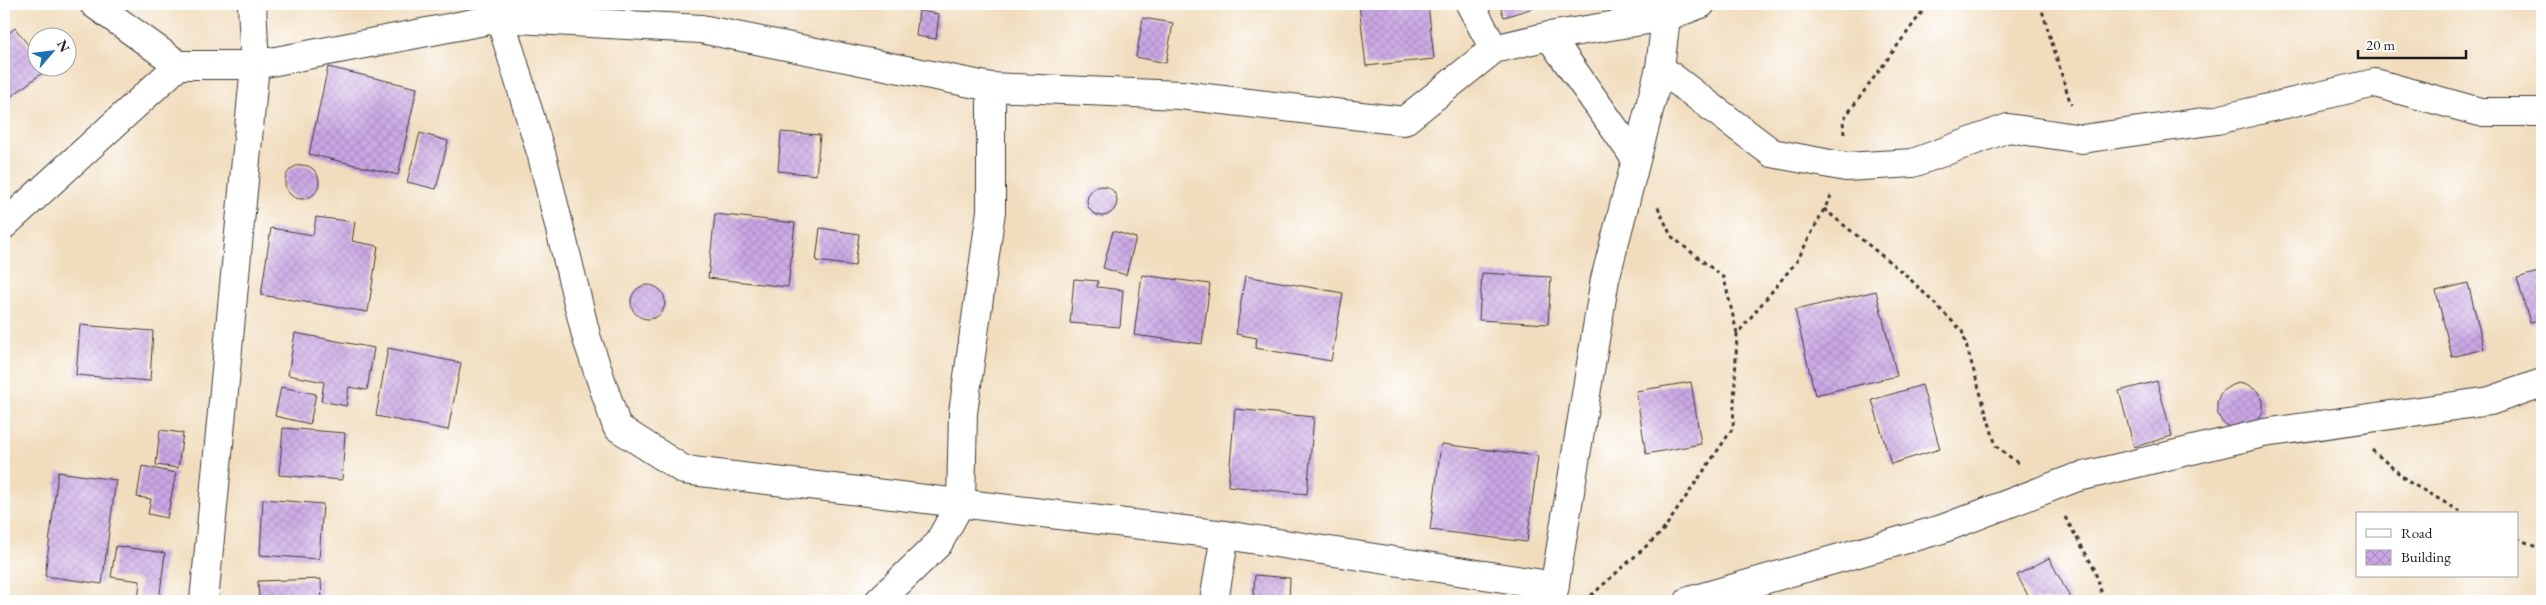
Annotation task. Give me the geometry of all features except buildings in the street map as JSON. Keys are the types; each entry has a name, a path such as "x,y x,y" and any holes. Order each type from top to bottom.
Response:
{"street":[{"path":"94,4 179,65 255,65 500,18 701,29 991,87 1180,95 1404,121 1494,48 1549,36 1666,18 1701,4"},
{"path":"204,601 255,65 252,4"},
{"path":"1470,4 1494,48"},
{"path":"500,18 542,156 587,339 617,427 684,470 1225,535 1553,594 1605,279 1660,68 1666,18"},
{"path":"1549,36 1636,159"},
{"path":"4,225 179,65"},
{"path":"1660,68 1772,153 1846,167 1914,163 2008,128 2082,139 2217,120 2375,83 2480,112 2542,112"},
{"path":"879,601 938,544 961,502 963,413 991,211 991,87"},
{"path":"1689,601 1942,529 2076,478 2264,433 2490,401 2542,384"},
{"path":"1214,601 1225,535"}],"path":[{"path":"1737,334 1797,261 1846,167 1843,120 1925,8 1931,4"},
{"path":"2040,4 2082,139"},
{"path":"1585,601 1662,532 1733,428 1737,334 1724,278 1671,236 1636,159"},
{"path":"1824,208 1908,276 1962,331 1996,446 2049,488 2094,568 2104,601"},
{"path":"2340,422 2409,482 2462,512"},
{"path":"2518,538 2542,550"}]}
